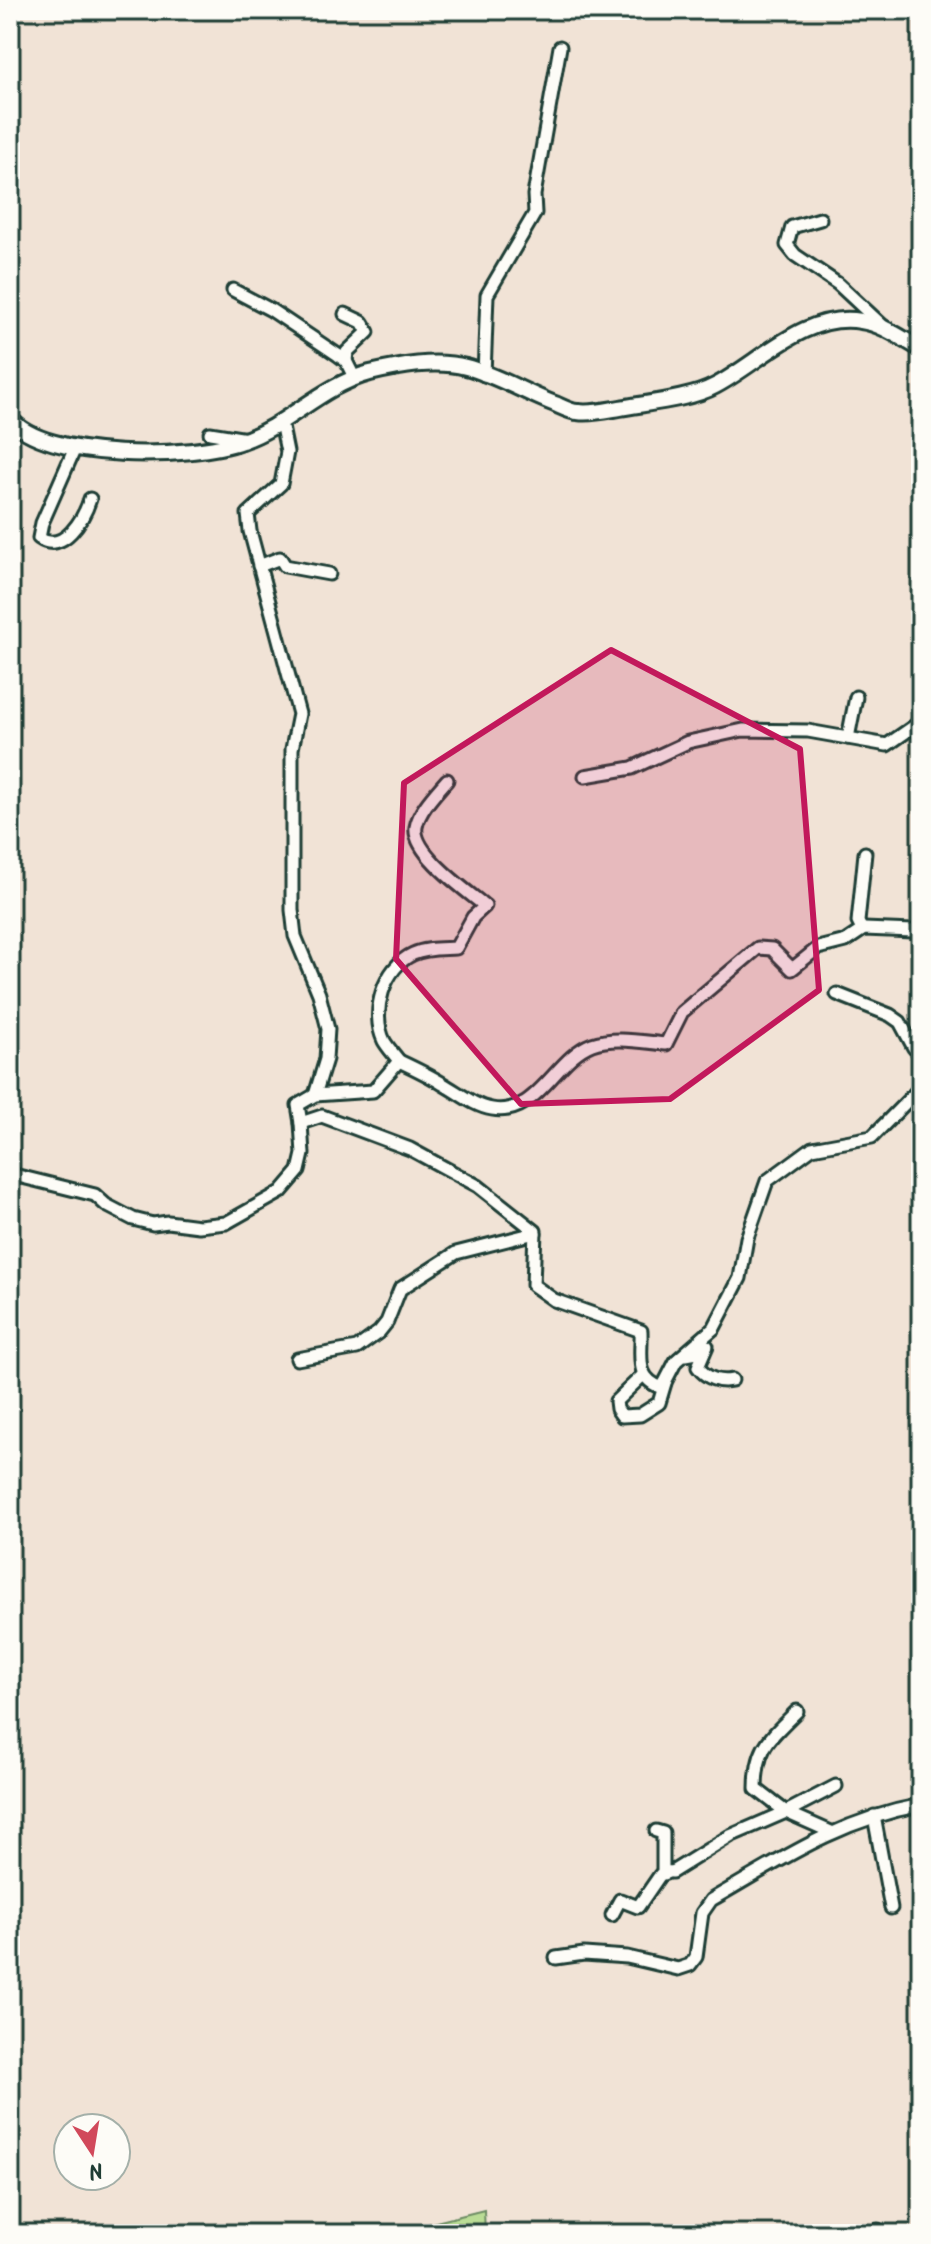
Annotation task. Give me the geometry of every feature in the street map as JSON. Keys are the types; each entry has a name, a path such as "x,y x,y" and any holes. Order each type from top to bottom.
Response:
{"main road":[{"path":"10,418 30,435 75,448 104,452 198,450 247,439 281,422 322,392 354,377 416,364 467,367 577,413 619,408 713,388 811,328 840,321 860,320 888,330 921,349"}],"street":[{"path":"484,375 487,295 535,213 534,195 560,47"},
{"path":"820,219 792,227 787,245 795,255 838,284 888,330"},
{"path":"233,290 271,310 346,361 354,377"},
{"path":"345,314 368,328 367,334 347,352 346,361"},
{"path":"281,422 287,452 281,484 273,495 248,514 299,714 292,749 292,910 295,936 319,994 328,1029 326,1059 315,1095"},
{"path":"210,433 247,439"},
{"path":"75,448 42,523 39,538 44,542 53,542 73,532 90,499"},
{"path":"259,566 280,558 285,566 329,574"},
{"path":"848,738 856,697"},
{"path":"585,776 632,768 688,742 743,730 808,731 887,745 916,725 921,717"},
{"path":"447,780 427,803 416,826 416,836 429,857 485,906 473,917 456,948 425,950 399,962 382,994 380,1019 385,1041 399,1061 476,1104 495,1110 521,1105 569,1057 589,1045 614,1041 666,1044 682,1012 758,948 772,949 792,969 818,948 846,941 862,930 913,931 921,934"},
{"path":"862,930 858,922 865,853"},
{"path":"837,994 890,1015 900,1022 914,1048 921,1050"},
{"path":"10,1174 95,1195 106,1205 133,1219 153,1224 168,1222 199,1226 226,1223 281,1192 299,1171 303,1154 298,1105 315,1095 373,1091 399,1061"},
{"path":"301,1123 322,1116 410,1149 478,1186 522,1219 535,1233 533,1285 554,1300 641,1331 643,1375 648,1383 662,1388 676,1361 714,1328 740,1278 747,1238 767,1181 812,1148 872,1137 921,1087"},
{"path":"297,1359 357,1348 387,1322 400,1289 456,1253 535,1233"},
{"path":"682,1356 697,1353 707,1346 698,1367 702,1374 713,1380 732,1380"},
{"path":"643,1375 616,1401 622,1416 640,1415 659,1403 665,1383"},
{"path":"797,1711 765,1744 757,1760 756,1789 786,1812 831,1832"},
{"path":"612,1915 620,1900 638,1907 660,1875 730,1836 836,1786"},
{"path":"556,1958 584,1954 627,1957 678,1969 690,1965 699,1949 702,1913 711,1900 831,1832 874,1816 921,1805"},
{"path":"874,1816 891,1908"},
{"path":"656,1831 663,1833 662,1867 666,1873"}],"highlighted area":[{"path":"611,650 800,749 819,990 670,1099 521,1104 396,959 404,783"}],"green space":[{"path":"484,2210 485,2234 388,2234"}]}
